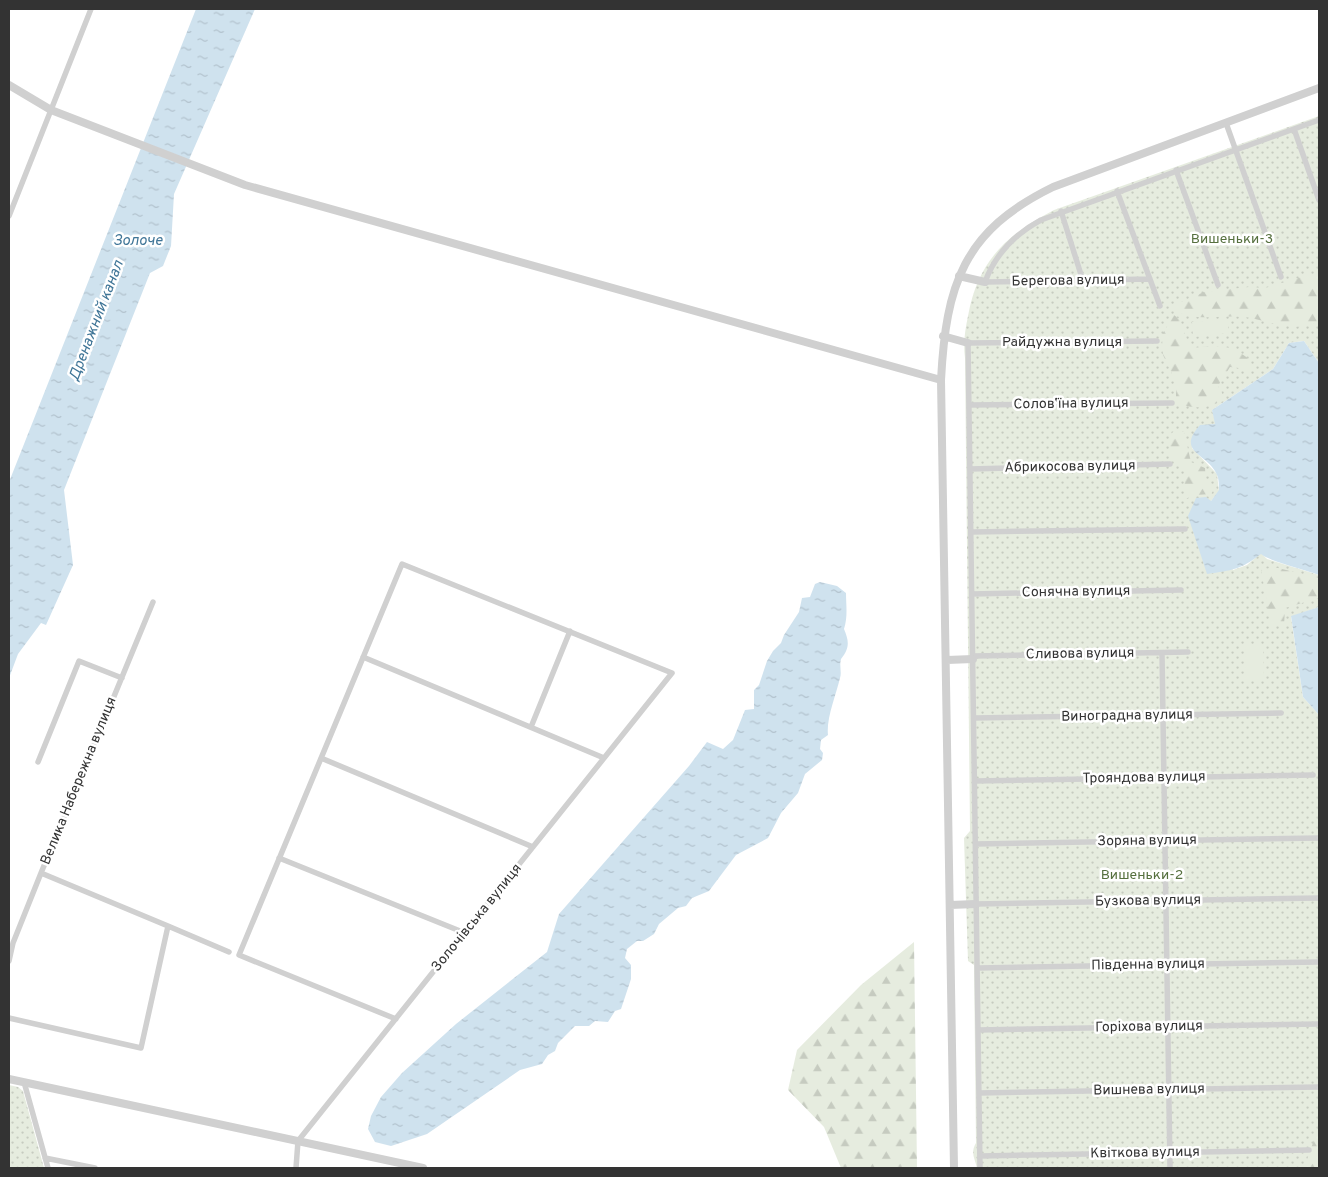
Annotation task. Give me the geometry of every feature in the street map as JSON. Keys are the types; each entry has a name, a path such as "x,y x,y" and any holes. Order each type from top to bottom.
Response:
{"street":[{"path":"9,216 91,9"},
{"path":"9,85 51,110 245,185 941,380"},
{"path":"954,1168 941,380 944,336 949,305 959,276 978,244 1001,219 1025,200 1053,187 1319,88"},
{"path":"959,276 985,282 996,259 1008,244 1027,227 1061,211 1319,120"},
{"path":"1226,123 1281,277"},
{"path":"1294,129 1319,200"},
{"path":"1176,170 1218,285"},
{"path":"1117,191 1160,306"},
{"path":"1061,211 1083,281"},
{"name":"Берегова вулиця","path":"985,282 1150,279"},
{"path":"944,336 968,343 980,1168"},
{"name":"Райдужна вулиця","path":"968,343 1157,341"},
{"name":"Соловʼїна вулиця","path":"969,405 1172,402"},
{"name":"Абрикосова вулиця","path":"970,469 1170,464"},
{"path":"971,532 1186,528"},
{"path":"396,1019 239,955 402,564 570,632 531,728"},
{"name":"Сонячна вулиця","path":"972,594 1181,590"},
{"name":"Велика Набережна вулиця","path":"9,961 13,943 41,873 153,602"},
{"name":"Золочівська вулиця","path":"298,1141 672,673 570,632"},
{"name":"Сливова вулиця","path":"973,658 1188,652"},
{"path":"1162,653 1170,1168"},
{"path":"363,657 604,758"},
{"path":"947,660 973,658"},
{"path":"38,762 79,661 122,678"},
{"name":"Виноградна вулиця","path":"974,718 1281,713"},
{"path":"321,758 533,847"},
{"name":"Трояндова вулиця","path":"975,781 1312,775"},
{"name":"Зоряна вулиця","path":"976,844 1319,838"},
{"path":"279,858 464,933"},
{"path":"41,873 229,952"},
{"name":"Бузкова вулиця","path":"976,904 1319,898"},
{"path":"950,905 976,904"},
{"path":"9,1018 141,1048 168,926"},
{"name":"Південна вулиця","path":"978,968 1319,962"},
{"name":"Горіхова вулиця","path":"978,1030 1319,1024"},
{"path":"9,1079 423,1168"},
{"path":"24,1082 48,1168"},
{"name":"Вишнева вулиця","path":"979,1093 1319,1087"},
{"path":"296,1168 298,1141"},
{"name":"Квіткова вулиця","path":"980,1156 1310,1150"},
{"path":"45,1158 95,1168"}],"green space":[{"name":"Вишеньки-2","path":"1319,116 1319,363 1304,341 1289,343 1273,369 1212,410 1216,424 1209,425 1192,448 1217,474 1219,491 1211,501 1233,570 1247,565 1261,553 1267,559 1319,575 1319,607 1291,617 1303,697 1319,715 1319,1168 977,1168 973,1153 976,1143 974,965 968,961 964,838 970,831 964,342 973,297 987,265 1008,240 1037,219 1054,210"},
{"path":"1305,276 1319,276 1319,321 1308,326 1284,325 1242,317 1184,315 1175,311 1174,305 1204,292 1249,287 1265,288"},
{"path":"1174,315 1180,320 1190,348 1216,346 1230,348 1251,361 1251,375 1239,368 1230,367 1218,386 1222,393 1222,401 1210,406 1199,407 1176,403 1176,382 1163,355 1162,346 1163,333"},
{"path":"1227,319 1229,333 1193,337 1192,322"},
{"path":"1176,429 1184,432 1191,462 1205,468 1206,484 1216,486 1211,494 1195,495 1185,499 1184,465 1169,459 1170,435"},
{"path":"1278,568 1319,578 1319,598 1285,608 1284,626 1271,625 1261,569"},
{"path":"1245,644 1263,644 1264,680 1246,680"},
{"path":"914,942 917,1168 841,1168 824,1127 788,1090 797,1050 861,985"},
{"path":"9,1085 18,1087 23,1091 44,1168 9,1168"},
{"path":"1319,1126 1319,1168 1304,1168"}],"water":[{"name":"Золоче","path":"196,9 255,9 174,194 171,246 163,266 150,273 64,490 73,565 46,625 41,623 18,654 9,678 9,482"},
{"path":"1304,341 1319,363 1319,575 1280,563 1261,554 1236,568 1207,574 1188,516 1196,498 1206,497 1211,501 1219,490 1219,482 1213,468 1192,447 1193,434 1200,425 1215,424 1212,410 1273,369 1289,343"},
{"path":"820,582 837,586 846,593 844,629 848,641 847,648 841,659 841,676 830,714 828,735 821,740 822,760 805,774 798,793 781,813 768,838 736,855 709,891 692,898 686,906 678,908 659,924 654,934 643,941 637,941 627,949 625,958 631,965 631,979 621,1009 615,1011 608,1022 595,1021 589,1026 575,1026 558,1043 555,1051 548,1055 542,1064 520,1070 427,1134 391,1146 375,1142 368,1129 371,1116 381,1097 402,1073 456,1024 547,952 559,914 689,766 707,742 723,749 733,740 745,710 754,709 754,690 759,685 767,661 781,643 799,612 802,598 810,597 815,584"},
{"path":"1319,607 1319,715 1303,697 1291,616"}],"park label":[{"name":"Вишеньки-3","path":"1232,239"}],"water label":[{"name":"Дренажний канал","path":"97,321"}]}
